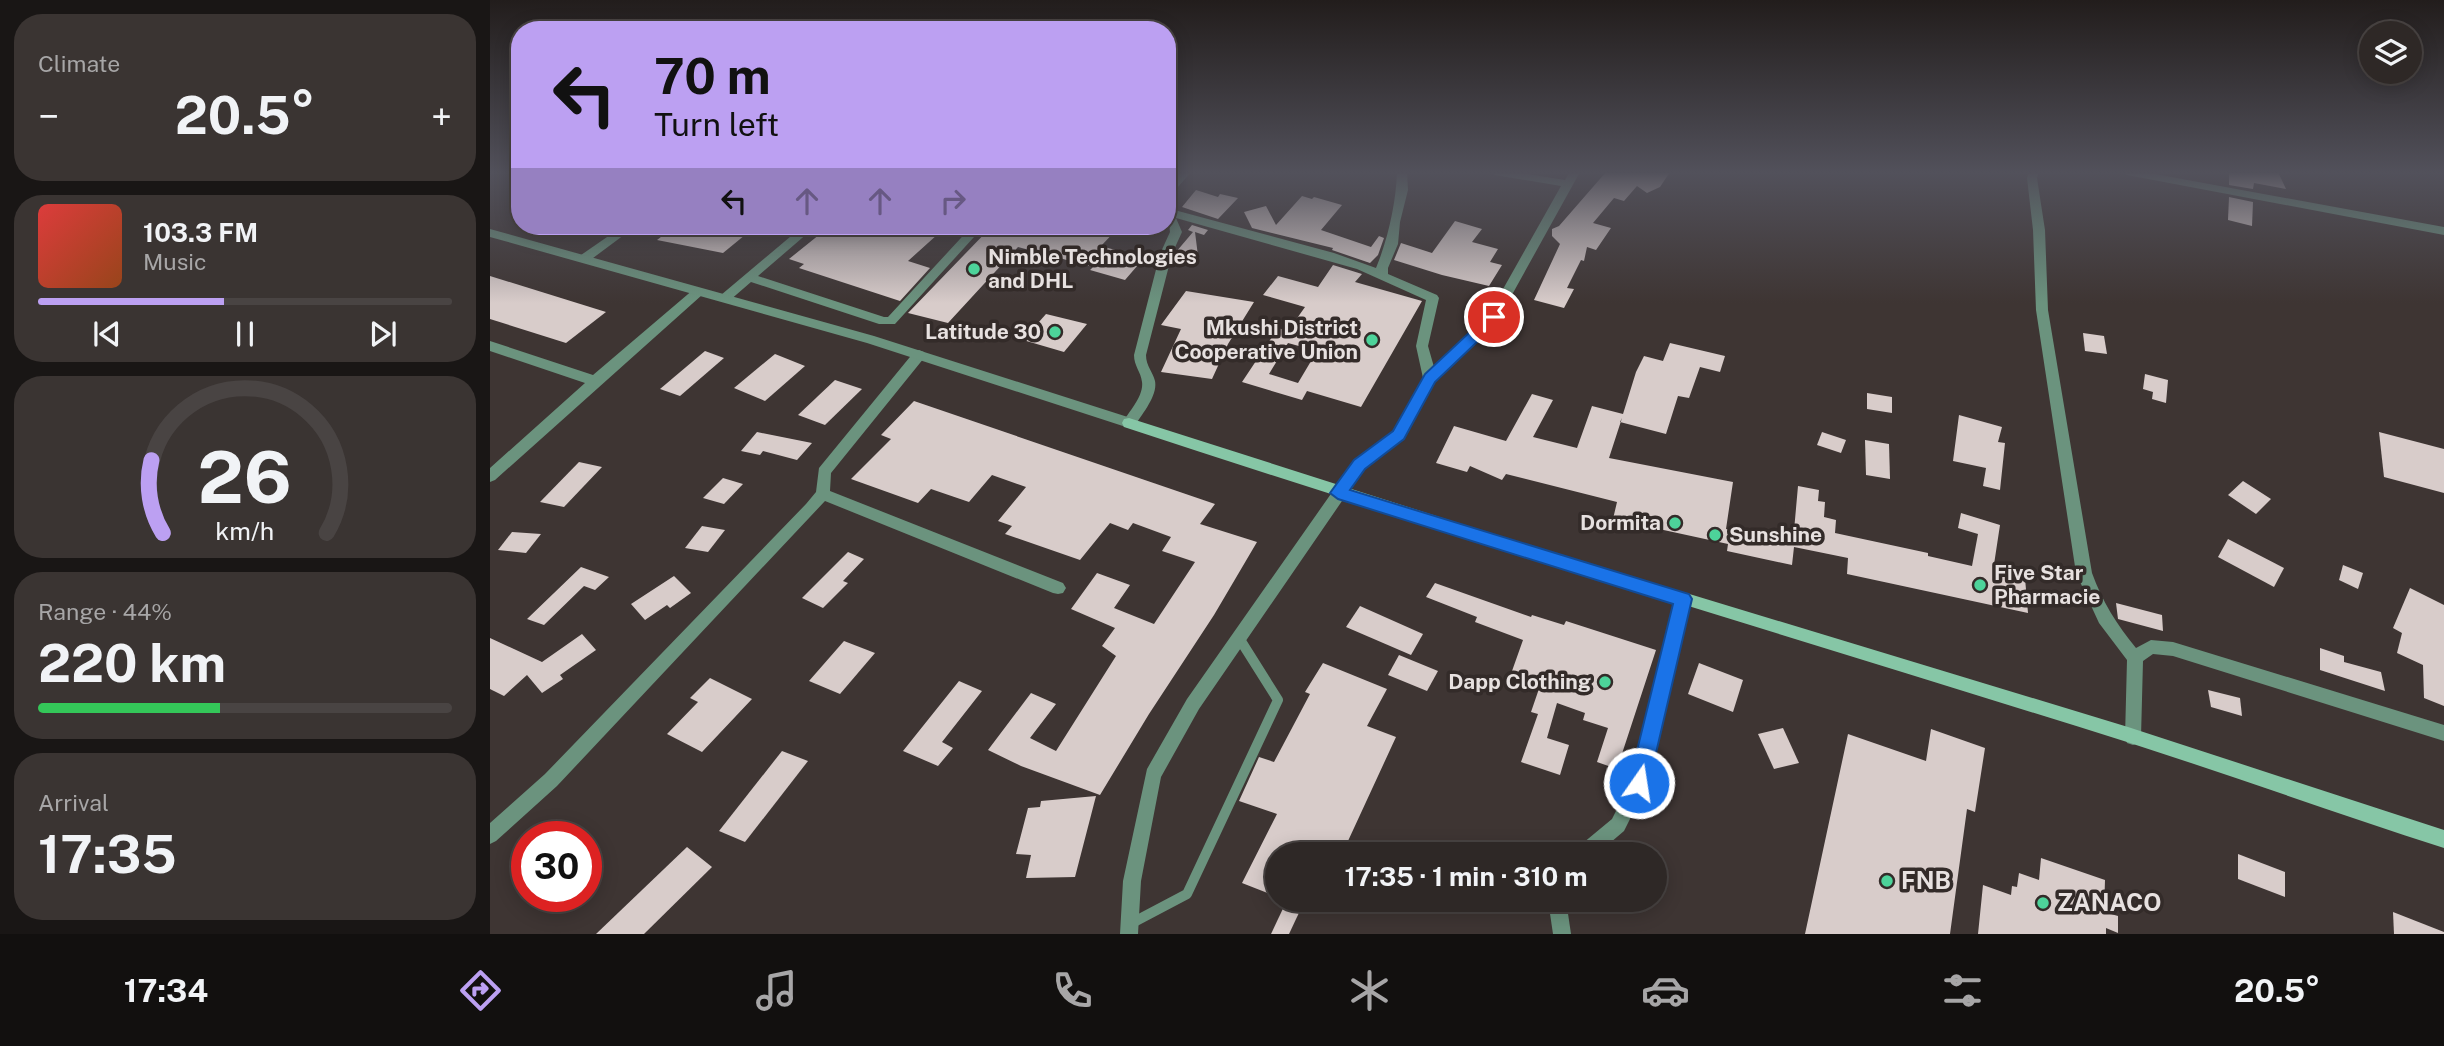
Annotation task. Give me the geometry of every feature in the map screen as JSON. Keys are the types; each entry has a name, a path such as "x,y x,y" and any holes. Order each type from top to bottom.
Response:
{"main road":[{"path":"1129,423 1338,493 2133,737 2322,802 2444,839"}],"street":[{"path":"1177,216 1330,256 1361,266 1433,298 1422,346 1430,378"},
{"path":"1382,276 1382,268 1392,244 1396,216"},
{"path":"1129,929 1132,881 1153,775 1193,705 1359,465 1398,435 1430,378 1494,317 1550,216"},
{"path":"2037,216 2042,310 2084,573 2096,606 2113,633 2134,658 2133,737"},
{"path":"2361,216 2444,231"},
{"path":"490,233 919,355 1129,423 1146,396 1150,383 1140,363 1140,355 1166,254 1175,235"},
{"path":"585,258 617,235"},
{"path":"725,298 799,235"},
{"path":"748,277 883,321 891,321 970,235"},
{"path":"490,477 698,292"},
{"path":"490,346 595,381"},
{"path":"490,835 551,780 823,494 824,472 919,355"},
{"path":"823,494 1058,588"},
{"path":"1597,842 1618,825 1639,783 1683,599"},
{"path":"2134,658 2151,647 2173,649 2444,733"},
{"path":"1559,912 1562,934"}],"lane":[{"path":"1129,929 1187,894 1278,700 1239,638"}],"building":[{"path":"1246,216 1271,216 1276,225 1284,216 1333,216 1321,230 1371,247 1379,236 1384,238 1378,255 1370,263 1332,250 1333,248 1252,228"},
{"path":"1568,216 1599,216 1593,223 1611,228 1596,250 1587,247 1584,261 1581,260 1567,288 1574,289 1564,308 1534,300 1560,244 1552,236 1552,229 1559,226"},
{"path":"2228,216 2252,216 2252,226 2228,220"},
{"path":"1455,221 1482,229 1472,242 1498,249 1490,262 1502,265 1489,286 1394,260 1401,243 1432,253"},
{"path":"1192,225 1208,230 1204,235 1195,232 1198,256 1176,252 1193,232 1188,230"},
{"path":"663,235 745,235 723,253 657,240"},
{"path":"819,235 937,235 908,261 930,268 900,301 799,268 804,264 789,259"},
{"path":"983,235 1111,235 1101,246 1144,258 1125,280 1090,270 1093,267 1018,247 948,323 908,313"},
{"name":"Mkushi District Cooperative Union","path":"1333,265 1362,274 1355,282 1422,301 1361,407 1307,391 1302,400 1242,382 1278,328 1288,331 1305,307 1263,295 1278,276 1318,287","holes":["1288,343 1317,351 1298,383 1269,374"]},
{"path":"490,276 606,312 566,343 490,319"},
{"path":"1186,291 1254,302 1228,344 1212,379 1161,372 1181,329 1161,325"},
{"name":"Latitude 30","path":"1046,314 1087,324 1064,352 1023,340"},
{"path":"2083,333 2104,336 2107,354 2085,351"},
{"path":"1670,343 1725,356 1720,372 1700,367 1689,398 1678,396 1666,434 1621,422 1609,458 1733,482 1726,529 1793,542 1798,486 1819,490 1818,501 1825,502 1824,517 1836,520 1835,533 1928,553 1928,556 1972,566 1978,534 1958,528 1961,513 2000,525 1993,571 2025,578 2028,613 1847,574 1848,558 1794,547 1792,565 1727,551 1728,544 1613,519 1617,502 1506,474 1502,480 1470,466 1467,472 1436,463 1454,426 1506,441 1532,394 1553,400 1533,437 1577,448 1592,406 1623,414 1644,356 1663,361"},
{"path":"705,351 724,358 680,396 660,389"},
{"path":"775,354 805,366 765,401 734,388"},
{"path":"2145,374 2168,380 2166,403 2152,399 2153,392 2143,389"},
{"path":"835,380 862,389 825,425 798,415"},
{"path":"1867,393 1892,397 1892,413 1867,409"},
{"path":"914,401 1215,504 1200,524 1257,542 1100,795 1021,766 988,750 1031,693 1056,704 1030,738 1056,751 1116,656 1102,646 1115,628 1071,609 1097,573 1130,585 1114,608 1154,624 1195,562 1162,551 1171,537 1133,523 1128,530 1110,523 1080,560 1005,534 1012,526 998,521 1026,487 992,475 969,502 931,489 918,503 851,479 891,439 881,435"},
{"path":"1959,415 2002,427 1998,442 2005,443 2000,490 1983,486 1986,468 1953,461"},
{"path":"757,432 812,443 797,460 763,451 760,455 741,451"},
{"path":"1822,432 1846,440 1841,453 1817,445"},
{"path":"2379,432 2444,449 2444,493 2384,477"},
{"path":"1865,440 1889,444 1890,479 1866,475"},
{"path":"579,462 602,467 564,507 540,502"},
{"path":"723,478 743,484 724,504 703,498"},
{"path":"2243,481 2271,499 2256,514 2228,495"},
{"path":"702,526 725,530 708,552 685,548"},
{"path":"512,532 541,534 526,553 498,550"},
{"path":"2228,539 2284,568 2274,587 2218,557"},
{"path":"848,552 864,559 843,581 848,583 823,608 802,598"},
{"path":"2343,565 2363,573 2358,589 2339,580"},
{"path":"581,567 609,577 595,590 584,586 544,625 527,619"},
{"path":"674,576 691,593 670,608 667,605 645,620 631,604"},
{"path":"1435,583 1531,617 1532,615 1564,625 1566,621 1656,650 1617,769 1597,762 1608,728 1583,720 1585,713 1557,703 1547,738 1569,745 1560,775 1521,762 1538,714 1531,712 1542,680 1512,671 1523,640 1475,622 1477,617 1426,597"},
{"path":"2410,588 2444,605 2444,706 2424,698 2423,665 2397,653 2402,633 2393,628"},
{"path":"2116,603 2162,615 2163,631 2118,619"},
{"path":"1360,606 1423,634 1411,655 1346,627"},
{"path":"582,634 596,650 560,675 563,679 542,693 527,675 504,696 490,689 490,638 542,662"},
{"path":"844,641 875,653 840,694 809,681"},
{"path":"2320,648 2344,656 2344,662 2381,672 2385,691 2320,670"},
{"path":"1399,655 1438,671 1427,691 1388,675"},
{"path":"1323,663 1387,689 1367,726 1396,737 1348,842 1265,842 1265,892 1242,883 1277,814 1239,801 1259,757 1274,762 1310,694 1305,692"},
{"path":"1699,663 1743,680 1733,712 1688,694"},
{"path":"710,678 752,699 702,752 667,734 698,702 690,698"},
{"path":"959,681 982,691 942,742 953,748 938,766 903,751"},
{"path":"2208,690 2240,698 2242,716 2211,707"},
{"path":"1783,728 1799,763 1774,769 1758,734"},
{"name":"FNB","path":"1931,729 1985,748 1975,812 1967,809 1950,934 1805,934 1848,734 1926,761"},
{"path":"782,751 808,761 745,842 719,831"},
{"path":"1096,796 1075,877 1026,878 1031,855 1016,854 1028,808 1040,807 1041,801"},
{"path":"687,847 712,867 644,934 596,934"},
{"path":"2238,854 2285,872 2285,897 2238,879"},
{"name":"ZANACO","path":"2041,858 2105,880 2104,912 2118,916 2118,933 2106,928 2106,934 1978,934 1983,885 2011,895 2012,886 2017,887 2019,873 2039,880"},
{"path":"1281,912 1299,912 1289,934 1271,934"},
{"path":"2393,912 2444,932 2444,934 2394,934"}],"place":[{"name":"Nimble Technologies and DHL","path":"974,269"},
{"name":"Latitude 30","path":"1055,332"},
{"name":"Mkushi District Cooperative Union","path":"1372,340"},
{"name":"Dormita","path":"1675,523"},
{"name":"Sunshine","path":"1715,535"},
{"name":"Five Star Pharmacie","path":"1980,585"},
{"name":"Dapp Clothing","path":"1605,682"},
{"name":"FNB","path":"1887,881"},
{"name":"ZANACO","path":"2043,903"}],"route":[{"path":"1494,317 1430,378 1398,435 1359,465 1338,493 1683,599 1639,783"}]}
